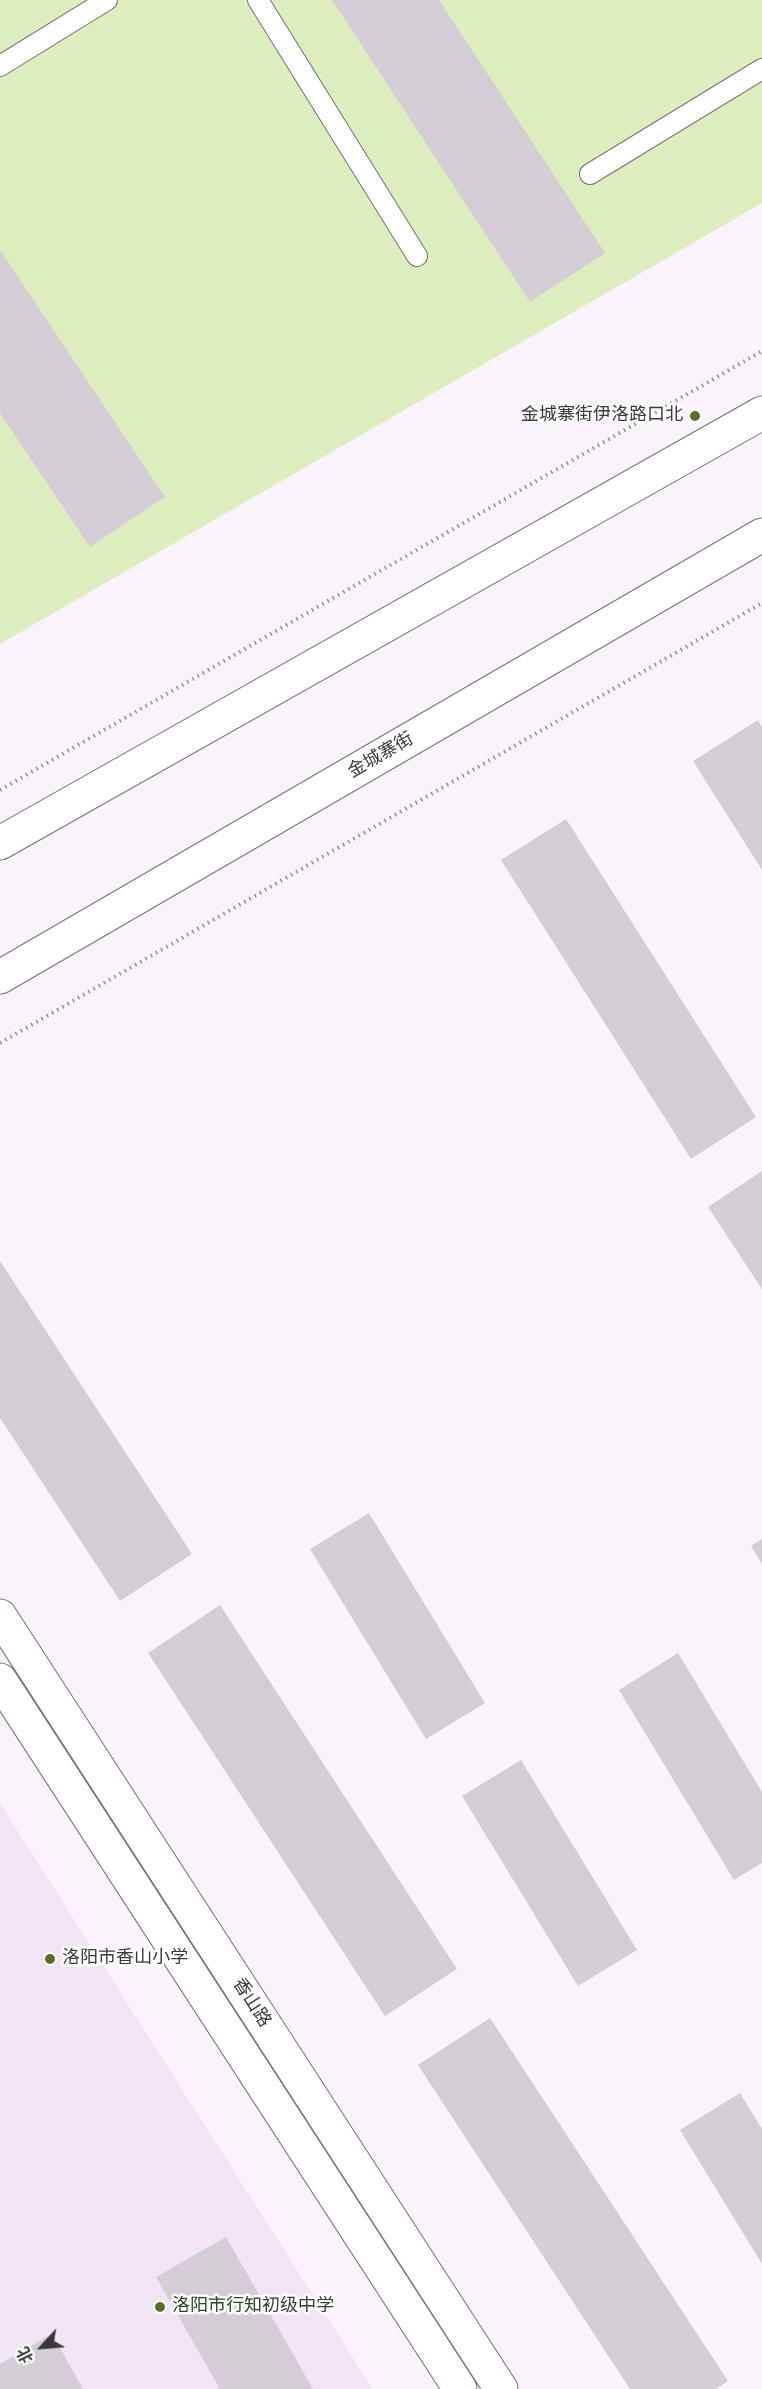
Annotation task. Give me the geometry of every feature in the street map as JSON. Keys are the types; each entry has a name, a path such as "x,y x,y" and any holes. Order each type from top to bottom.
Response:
{"street":[{"path":"0,843 762,412"},
{"name":"金城寨街","path":"0,977 762,535"},
{"name":"香山路","path":"0,1616 501,2389"},
{"name":"香山路","path":"0,1680 460,2389"}],"lane":[{"path":"0,66 107,0"},
{"path":"258,0 417,256"},
{"path":"590,174 762,69"}],"path":[{"path":"0,790 762,351"},
{"path":"0,1043 762,603"}],"shaded area":[{"name":"洛阳市行知初级中学","path":"0,1803 198,2115 373,2389 0,2389"}],"green space":[{"path":"0,0 762,0 762,203 0,644"}],"building":[{"path":"332,0 439,0 605,253 530,302"},
{"path":"0,250 165,497 90,547 0,413"},
{"path":"758,720 762,727 762,870 693,761"},
{"path":"566,819 756,1117 691,1159 501,860"},
{"path":"762,1171 762,1289 708,1207"},
{"path":"0,1261 192,1554 120,1601 0,1418"},
{"path":"369,1513 485,1703 426,1739 310,1549"},
{"path":"762,1539 762,1564 751,1546"},
{"path":"220,1605 457,1969 385,2016 148,1653"},
{"path":"678,1653 762,1792 762,1863 734,1880 619,1690"},
{"path":"521,1760 637,1950 578,1986 462,1796"},
{"path":"490,2018 728,2381 716,2389 630,2389 418,2065"},
{"path":"740,2093 762,2129 762,2264 680,2130"},
{"path":"226,2237 313,2389 220,2389 156,2277"},
{"path":"52,2334 83,2389 0,2389 0,2364"}],"place":[{"name":"金城寨街伊洛路口北","path":"695,416"},
{"name":"洛阳市香山小学","path":"50,1959"},
{"name":"洛阳市行知初级中学","path":"160,2307"}]}
